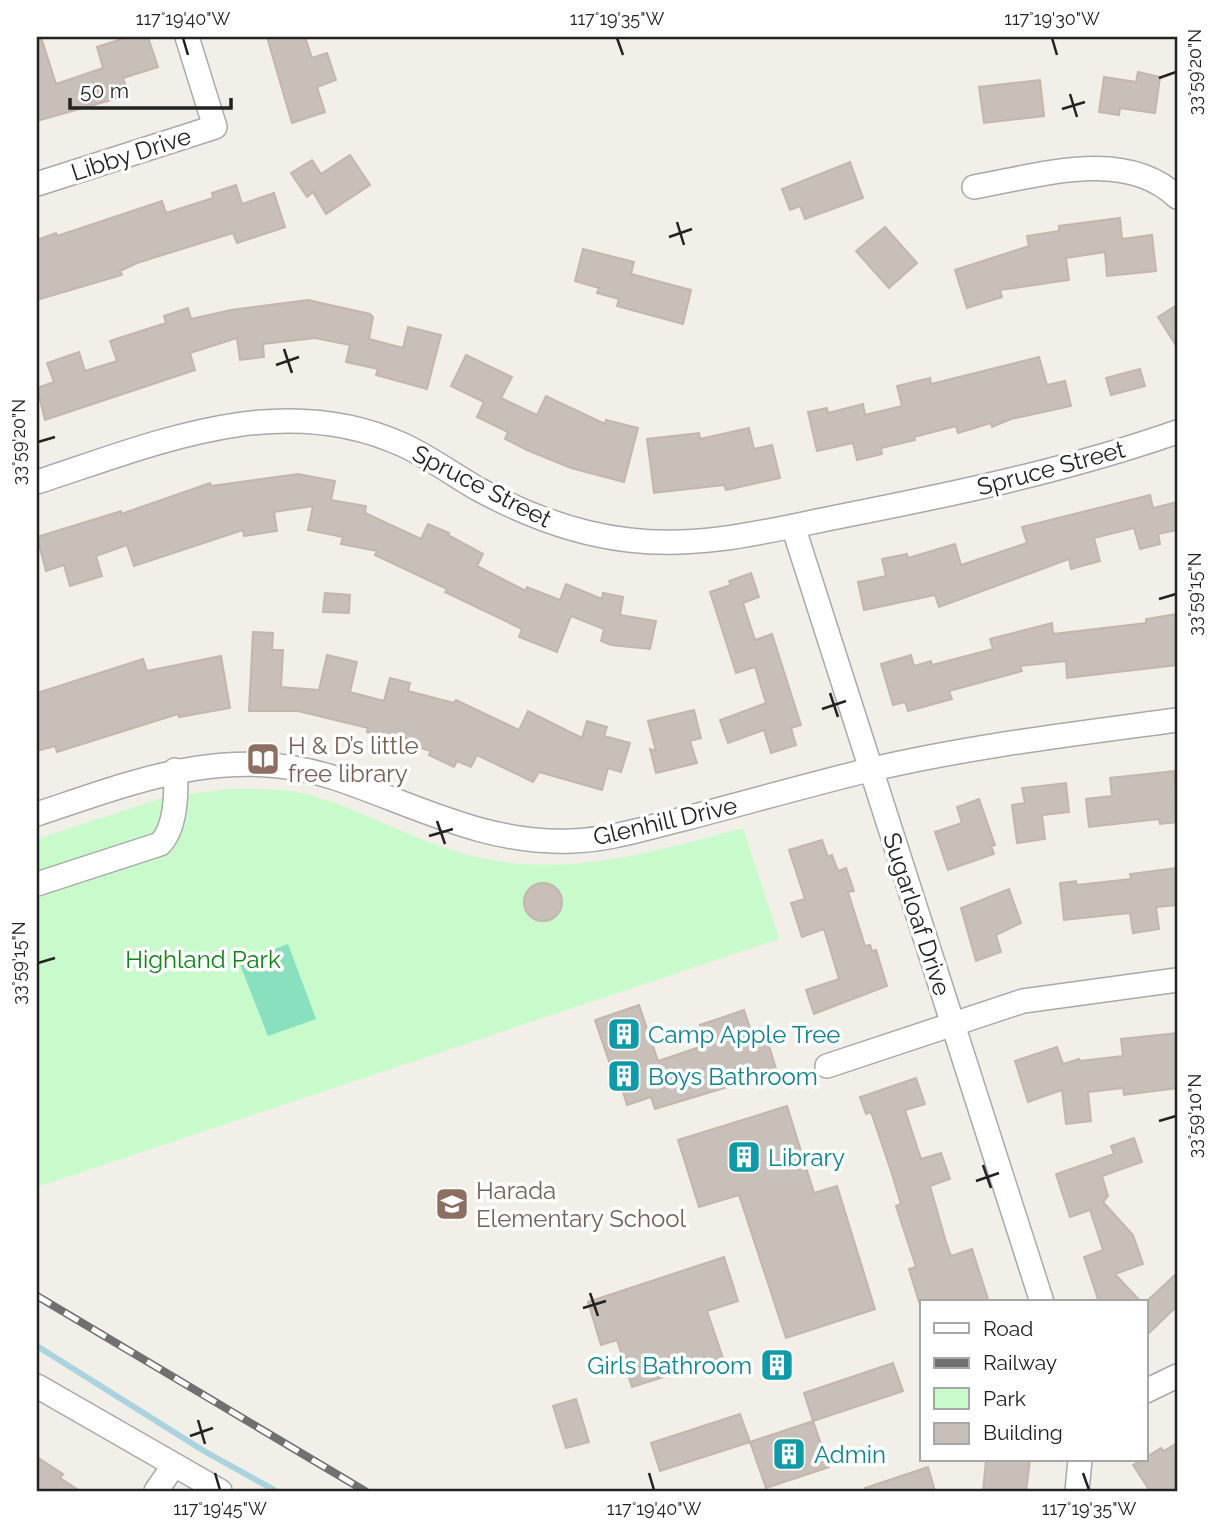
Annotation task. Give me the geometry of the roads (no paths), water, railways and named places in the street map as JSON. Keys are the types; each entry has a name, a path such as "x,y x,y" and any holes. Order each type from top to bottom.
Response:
{"street":[{"name":"Libby Drive","path":"37,184 215,127 187,37"},
{"path":"974,187 1068,171 1102,169 1129,172 1152,179 1177,197"},
{"name":"Spruce Street","path":"37,482 215,426 294,420 359,429 401,444 491,495 543,520 574,530 631,540 687,542 719,540 965,492 1177,432"},
{"name":"Sugarloaf Drive","path":"793,526 1041,1300"},
{"name":"Glenhill Drive","path":"37,814 175,770 218,764 275,766 332,777 470,829 524,839 572,841 622,834 871,770 983,747 1177,720"},
{"path":"37,884 160,844 167,837 177,789 175,770"},
{"path":"827,1066 1023,1001 1177,980"},
{"path":"1148,1390 1177,1376"},
{"path":"37,1386 220,1491"},
{"path":"1077,1491 1080,1462"},
{"path":"156,1491 174,1465"}],"waterway":[{"path":"37,1346 204,1451 276,1491"}],"railway":[{"path":"37,1296 365,1491"}],"place":[{"name":"H & D’s little free library","path":"263,759"},
{"name":"Camp Apple Tree","path":"624,1034"},
{"name":"Boys Bathroom","path":"624,1076"},
{"name":"Library","path":"744,1157"},
{"name":"Harada Elementary School","path":"452,1204"},
{"name":"Girls Bathroom","path":"777,1365"},
{"name":"Admin","path":"789,1454"}],"park label":[{"name":"Highland Park","path":"203,959"}]}
